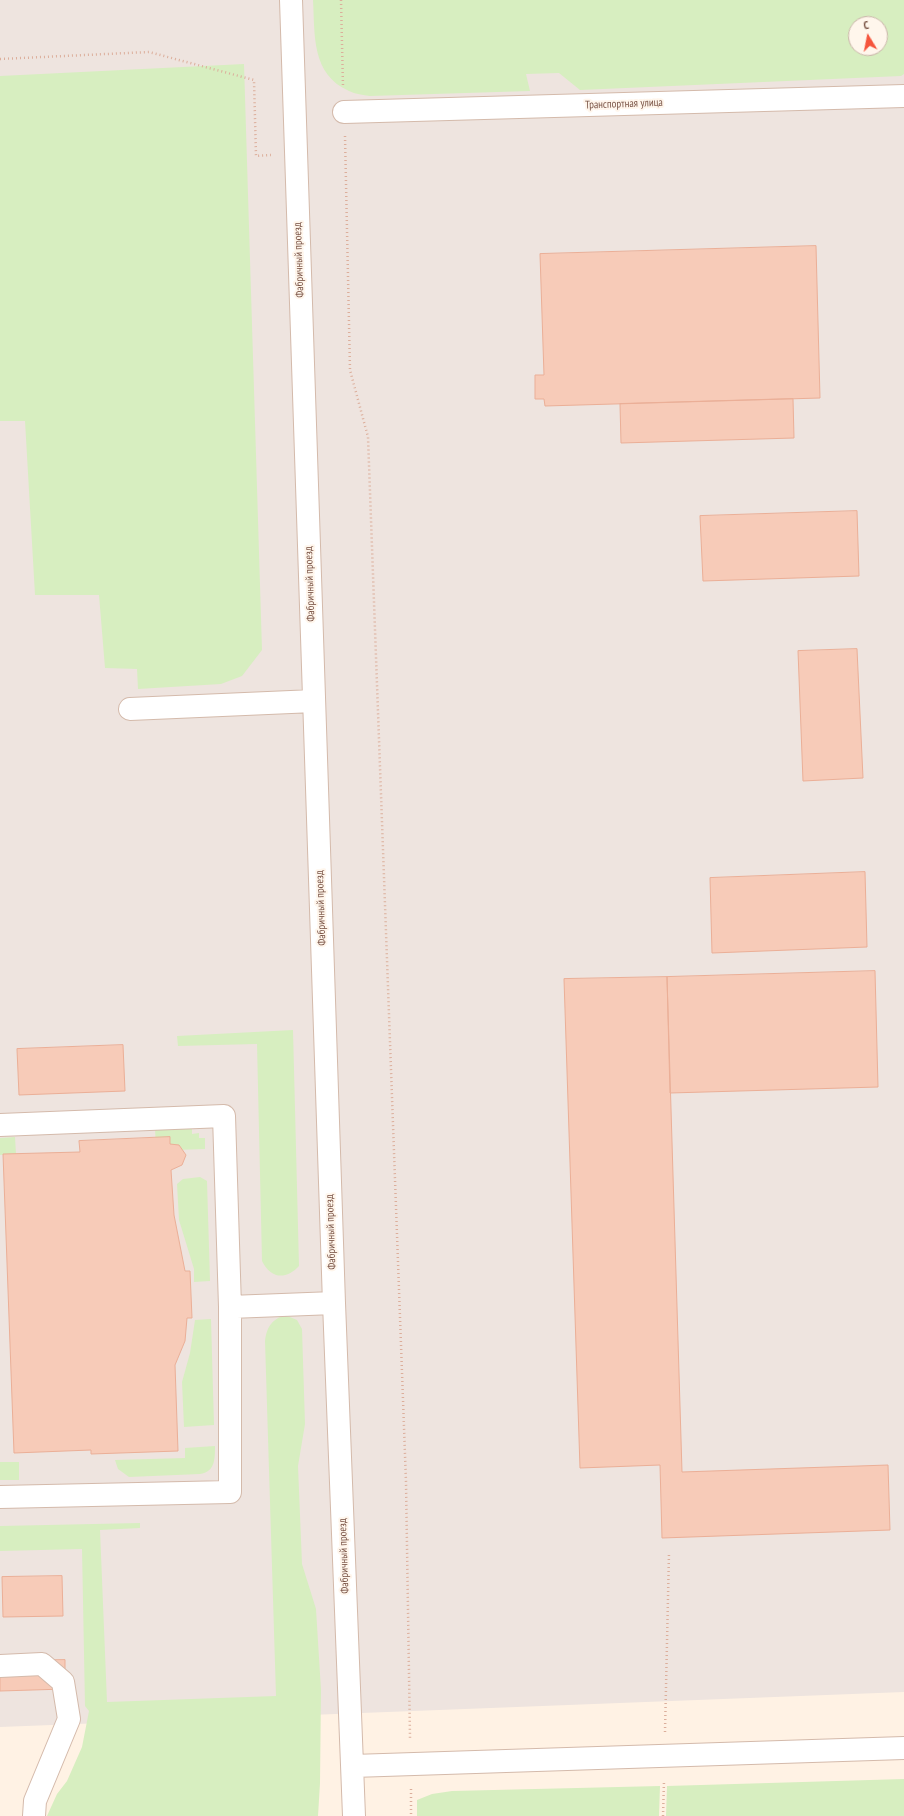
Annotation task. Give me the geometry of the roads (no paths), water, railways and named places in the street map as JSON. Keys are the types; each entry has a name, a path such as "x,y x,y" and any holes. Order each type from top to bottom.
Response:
{"street":[{"name":"Фабричный проезд","path":"291,0 334,1303 354,1816"},
{"name":"Транспортная улица","path":"344,112 904,96"},
{"path":"130,709 314,700"},
{"path":"0,1125 224,1116 230,1307 230,1492 0,1497"},
{"path":"230,1307 334,1303"},
{"path":"0,1666 42,1664 64,1682 68,1719 35,1801 34,1816"},
{"path":"353,1766 904,1748"}]}
